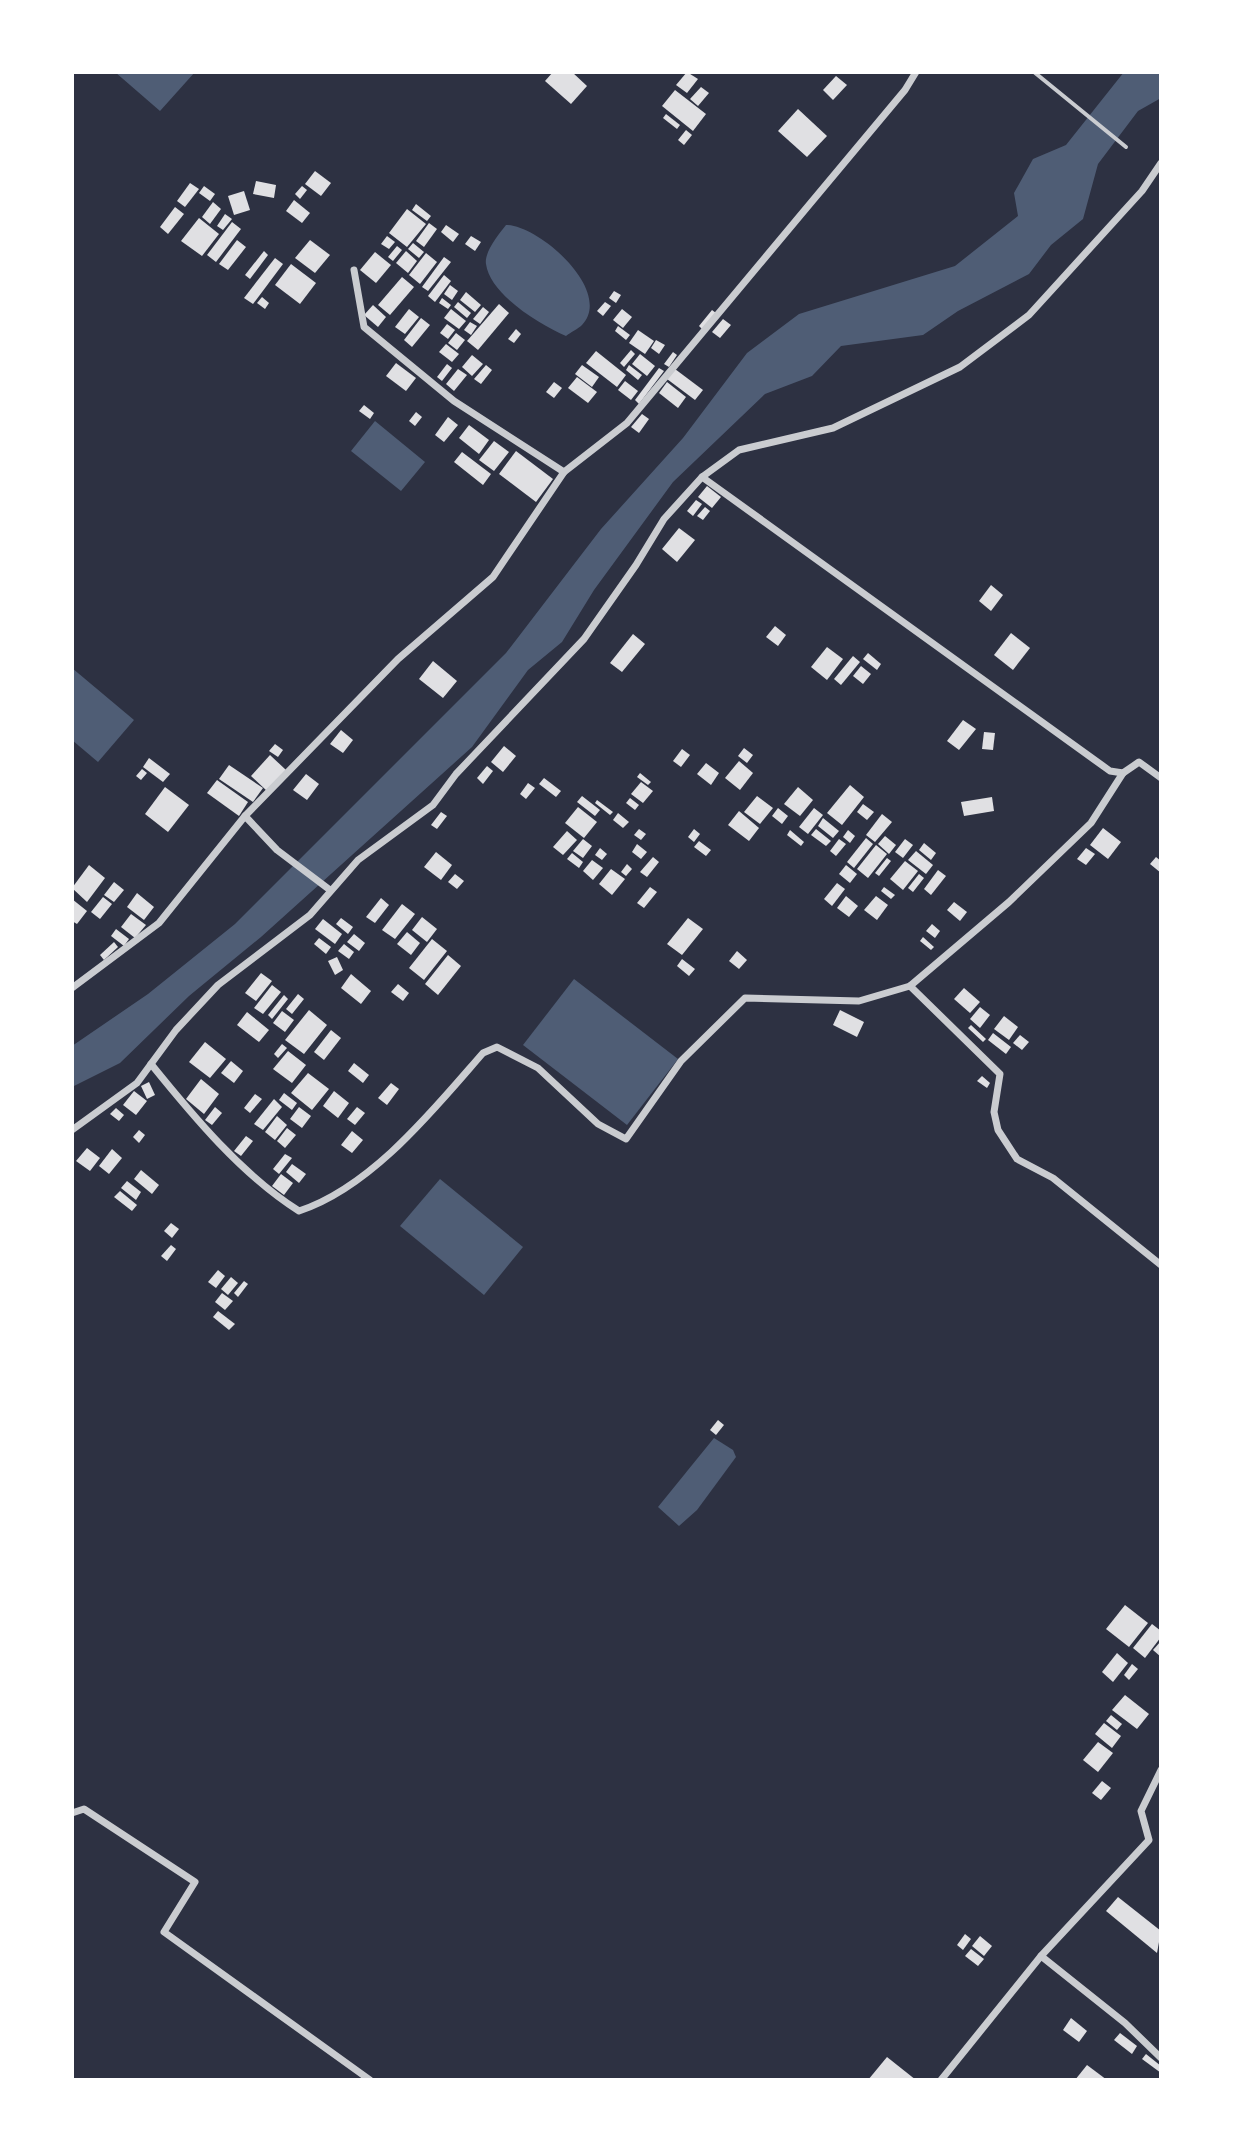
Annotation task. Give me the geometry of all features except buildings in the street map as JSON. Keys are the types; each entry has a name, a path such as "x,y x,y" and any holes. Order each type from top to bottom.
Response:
{"street":[{"path":"72,988 159,923 245,816 398,659 493,577 564,472 627,423 685,358 905,90 916,72"},
{"path":"72,1130 137,1083 218,985 310,915 328,888 358,860 433,805 456,774 584,639 664,519 702,477 739,450 833,428 960,367 1029,315 1142,191 1161,163"},
{"path":"354,270 364,327 454,401 564,472"},
{"path":"702,477 1089,757 1110,771 1123,773"},
{"path":"151,1064 183,1103 273,1195 299,1211 316,1205 396,1148 483,1053 497,1047 538,1068 598,1124 626,1139 681,1061 745,998 859,1001 910,986 1009,902 1091,823 1123,773 1139,762 1161,778"},
{"path":"245,816 289,859 328,888"},
{"path":"910,986 1000,1074 994,1112 998,1130 1017,1159 1053,1178 1161,1265"},
{"path":"941,2080 1041,1956 1149,1840 1141,1811 1161,1770"},
{"path":"72,1813 84,1809 195,1882 164,1932 370,2080"},
{"path":"1041,1956 1161,2058"}],"lane":[{"path":"1034,72 1126,147"}],"water":[{"path":"115,72 195,72 160,111"},
{"path":"1124,72 1161,72 1161,98 1138,111 1098,164 1083,219 1051,245 1029,274 958,311 923,335 841,346 812,376 765,394 673,482 594,590 562,642 528,670 472,747 261,937 189,996 120,1063 72,1087 72,1046 148,994 235,924 506,653 601,529 683,438 747,353 799,314 955,266 1018,216 1014,193 1033,159 1066,145"},
{"path":"506,225 520,228 553,248 581,278 588,295 589,311 582,325 566,336 518,308 506,298 490,276 487,254"},
{"path":"375,421 425,462 401,491 351,451"},
{"path":"72,668 134,720 98,762 72,740"},
{"path":"574,979 678,1059 627,1125 523,1045"},
{"path":"440,1179 523,1247 484,1295 400,1226"},
{"path":"714,1438 733,1450 736,1457 697,1510 679,1526 658,1507"}]}
